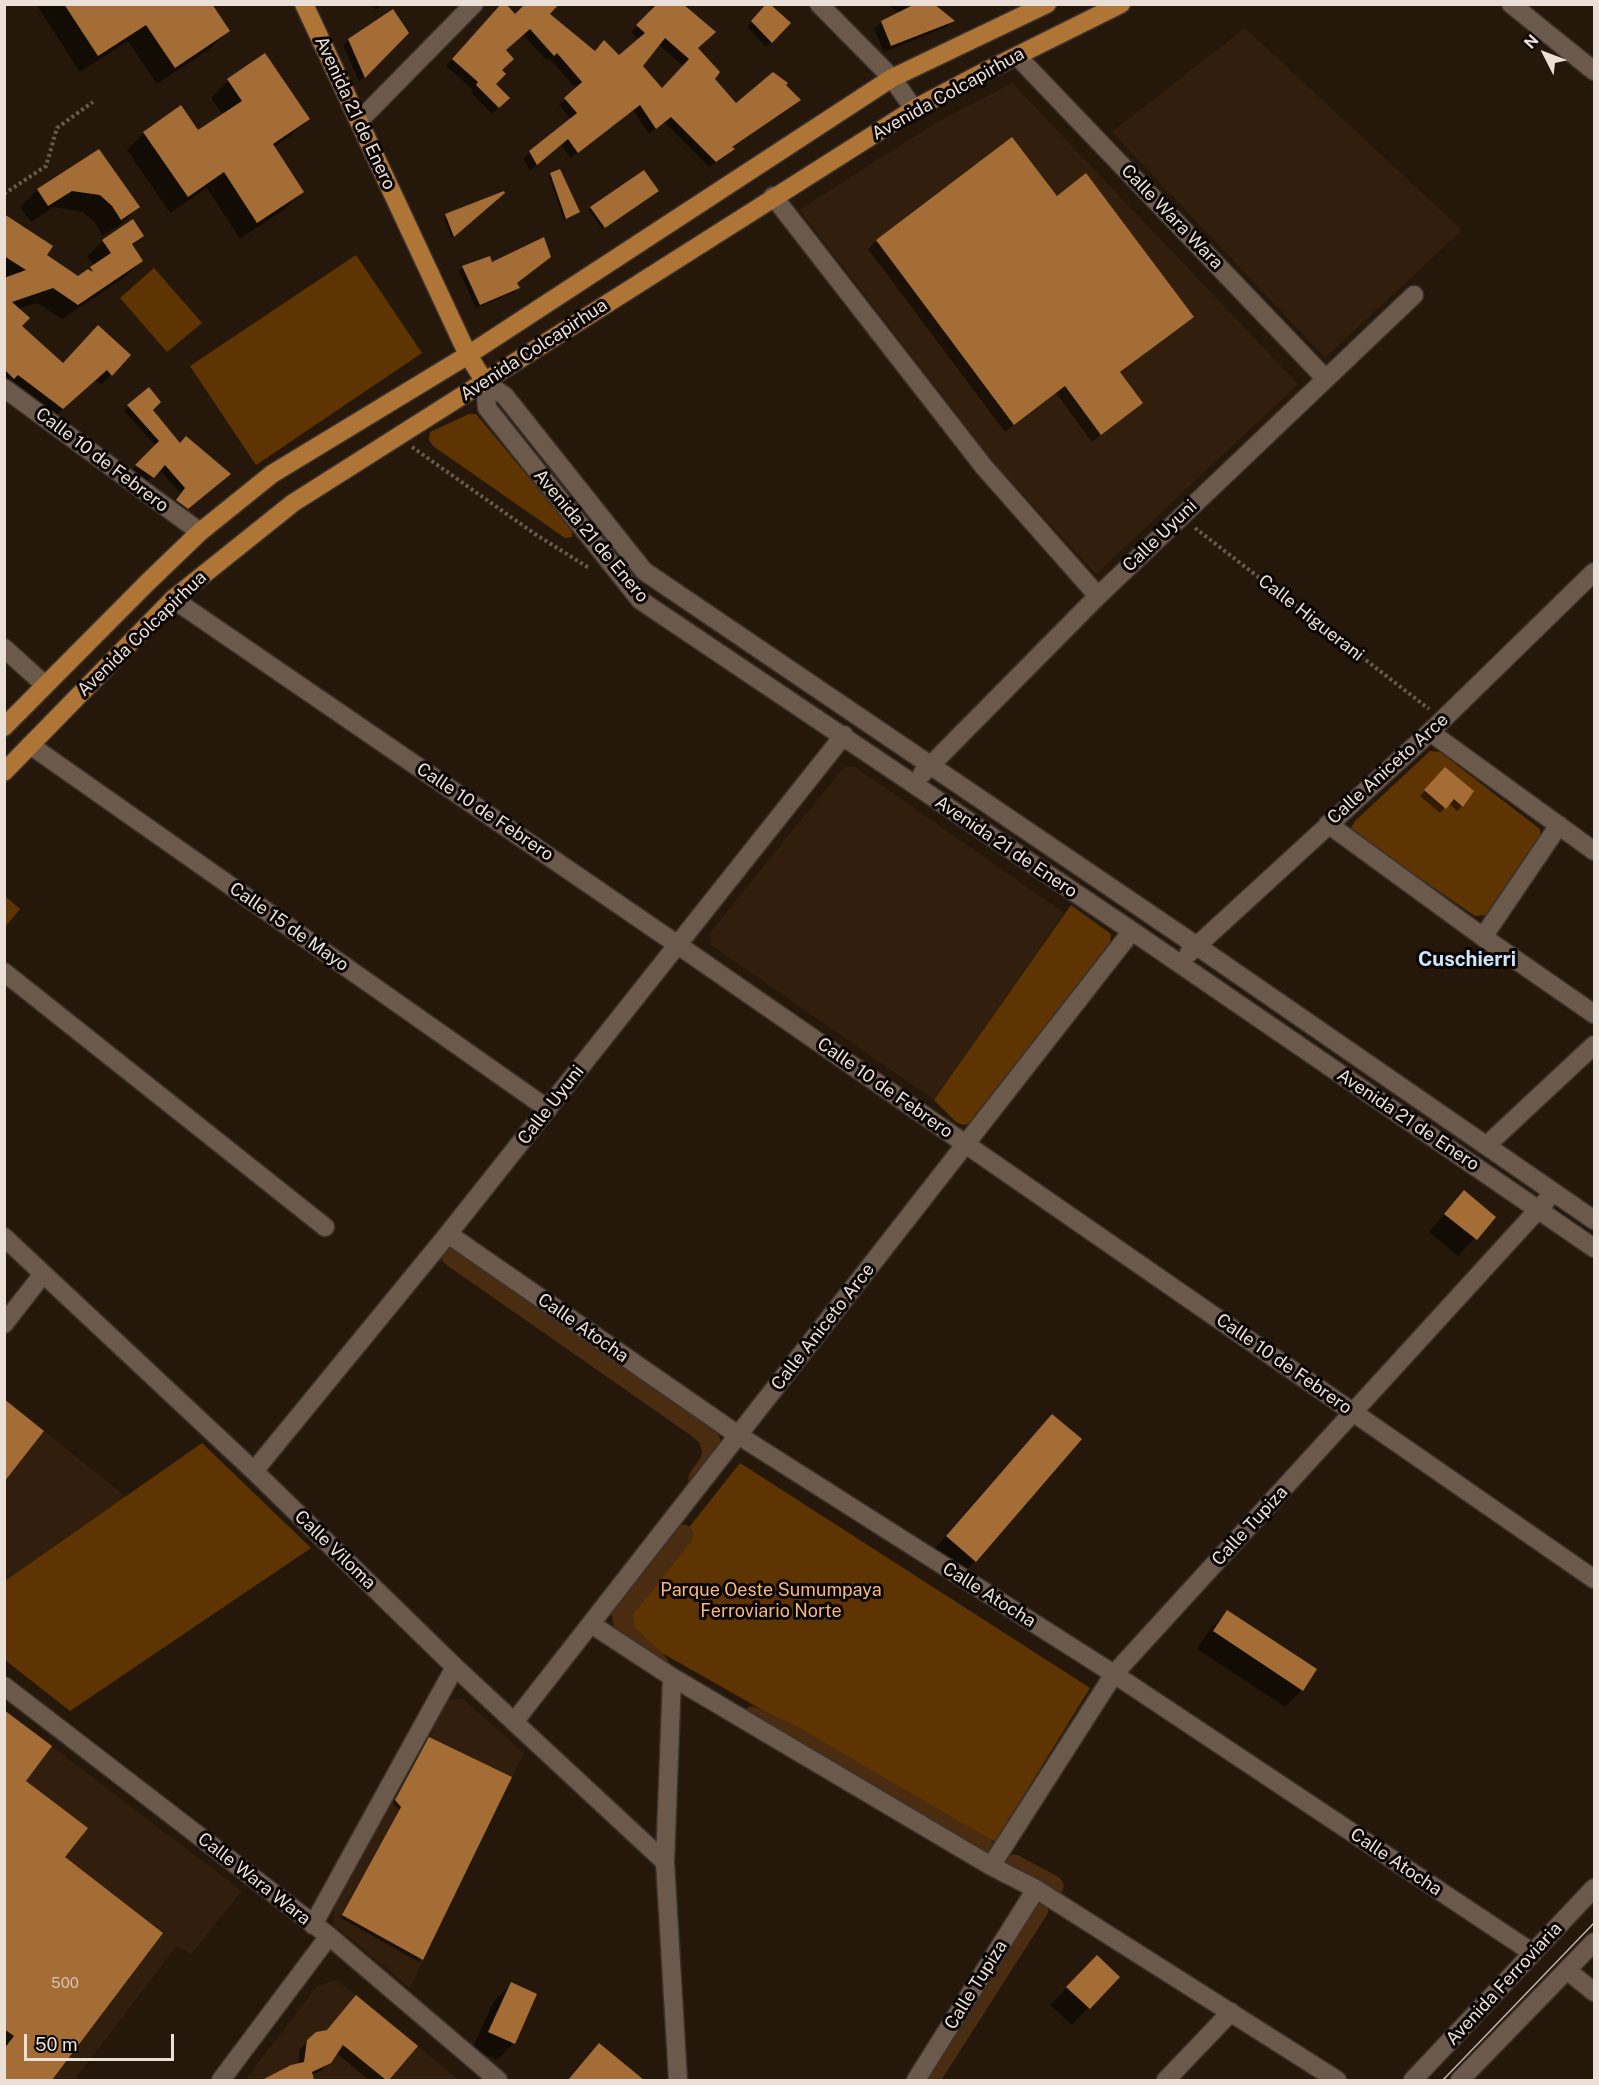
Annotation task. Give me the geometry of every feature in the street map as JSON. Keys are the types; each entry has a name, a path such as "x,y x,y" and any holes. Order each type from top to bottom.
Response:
{"main road":[{"name":"Avenida 21 de Enero","path":"304,4 468,354 485,382"},
{"name":"Avenida Colcapirhua","path":"4,727 200,532 272,474 468,354 892,78 1047,4"},
{"name":"Avenida Colcapirhua","path":"4,772 173,599 293,503 773,196 914,109 1120,4"}],"street":[{"path":"359,121 474,4"},
{"path":"819,4 892,78 914,109"},
{"path":"1511,4 1594,71"},
{"name":"Calle Wara Wara","path":"1017,56 1326,379"},
{"path":"773,196 984,467 1098,596"},
{"name":"Calle Uyuni","path":"912,784 1098,596 1414,295"},
{"name":"Avenida 21 de Enero","path":"485,382 487,408 640,600 1132,931 1594,1248"},
{"name":"Avenida 21 de Enero","path":"485,382 505,396 644,571 1487,1144 1594,1220"},
{"name":"Calle 10 de Febrero","path":"4,388 200,532"},
{"name":"Calle Aniceto Arce","path":"1178,963 1430,732 1594,572"},
{"name":"Calle 10 de Febrero","path":"173,599 678,945 1594,1579"},
{"path":"4,648 45,685"},
{"path":"1430,732 1594,851"},
{"name":"Calle Uyuni","path":"254,1471 448,1234 843,735"},
{"name":"Calle 15 de Mayo","path":"30,745 548,1109"},
{"path":"1328,824 1483,937 1594,1014"},
{"path":"1483,937 1559,825"},
{"name":"Calle Aniceto Arce","path":"514,1722 1132,931"},
{"path":"4,972 325,1227"},
{"path":"1487,1144 1594,1045"},
{"name":"Calle Tupiza","path":"991,1866 1114,1674 1539,1210 1552,1192"},
{"name":"Calle Atocha","path":"448,1234 738,1435 1114,1674 1533,1953"},
{"name":"Calle Viloma","path":"4,1237 254,1471 455,1667 665,1862"},
{"path":"4,1324 43,1274"},
{"path":"591,1624 672,1677 991,1866 1036,1889 1337,2080"},
{"path":"314,1925 455,1667"},
{"path":"672,1677 665,1862 678,2080"},
{"name":"Calle Wara Wara","path":"4,1686 329,1936 498,2080"},
{"name":"Avenida Ferroviaria","path":"1413,2080 1594,1888"},
{"name":"Calle Tupiza","path":"922,2078 1036,1889"},
{"path":"221,2080 329,1936"},
{"name":"Avenida Ferroviaria","path":"1460,2080 1594,1942"},
{"path":"1568,1971 1594,1992"},
{"path":"1166,2080 1231,2012"}],"path":[{"path":"4,194 46,166 57,128 93,102"},
{"path":"397,436 535,534 592,570"},
{"name":"Calle Higuerani","path":"1180,517 1432,712"}],"shaded area":[{"path":"1245,28 1462,230 1325,358 1112,132"},
{"path":"1012,83 1298,384 1096,574 997,466 799,210 934,124"},
{"path":"854,766 1064,913 934,1100 711,945 709,934 844,767"},
{"path":"4,1399 126,1497 5,1581 4,1581"},
{"path":"463,1699 524,1753 410,1988 334,1925 333,1906 429,1737 447,1700"},
{"path":"4,1710 242,1891 191,1954 177,1946 74,2080 5,2080"},
{"path":"337,1980 459,2080 245,2080 317,1986"}],"green space":[{"path":"356,255 422,353 256,465 190,366"},
{"path":"154,268 202,323 167,352 120,298"},
{"path":"469,414 476,414 572,529 572,537 565,538 433,446 429,440 430,432"},
{"path":"1430,751 1440,752 1540,829 1541,843 1486,915 1475,916 1352,832 1351,828 1355,821"},
{"path":"5,896 20,909 5,927"},
{"path":"1071,905 1111,934 1110,943 970,1123 963,1125 956,1122 934,1100"},
{"path":"202,1443 311,1548 70,1711 5,1660 5,1581"},
{"name":"Parque Oeste Sumumpaya Ferroviario Norte","path":"740,1463 1090,1688 995,1842 625,1632 622,1612"}],"building":[{"path":"64,4 212,4 230,31 175,68 146,25 98,56"},
{"path":"501,4 506,4 515,14 525,4 559,4 550,14 595,51 604,40 619,55 645,33 636,25 656,5 683,4 716,32 698,48 720,72 715,79 736,103 773,72 788,83 786,85 801,100 732,147 735,149 716,162 671,117 656,129 640,105 578,153 568,139 537,165 529,151 577,113 564,98 582,82 557,53 554,56 530,29 506,50 514,59 502,70 506,74 496,84 510,98 499,108 476,85 478,82 452,59","holes":["665,38 689,59 662,88 643,66"]},
{"path":"766,4 770,4 791,23 772,43 751,21"},
{"path":"915,4 934,4 955,21 891,46 881,21"},
{"path":"393,9 409,33 365,78 348,39"},
{"path":"265,53 310,119 273,144 304,192 257,223 224,172 188,197 143,132 181,105 198,130 242,101 227,79"},
{"path":"1012,137 1057,196 1086,173 1194,317 1120,372 1143,403 1101,435 1065,386 1014,425 876,240"},
{"path":"99,149 140,207 121,220 112,206 100,195 72,191 48,206 37,189"},
{"path":"560,169 580,212 566,219 550,173"},
{"path":"644,170 659,191 605,228 590,207"},
{"path":"504,191 505,193 454,237 445,214"},
{"path":"4,214 53,246 47,255 78,276 88,269 93,272 90,267 111,253 102,240 133,219 144,236 132,244 143,261 78,305 53,288 12,302 30,318 22,326 63,363 98,325 131,355 112,376 107,370 63,409 18,375 14,379 4,369 4,278 26,270 4,256"},
{"path":"544,237 551,257 517,283 520,288 480,305 462,266 490,256 492,262"},
{"path":"149,387 161,402 153,410 180,443 186,436 231,474 188,509 176,500 185,488 165,465 154,478 135,465 159,441 127,405"},
{"path":"1445,767 1474,791 1463,807 1454,799 1446,809 1424,790"},
{"path":"1464,1190 1496,1217 1477,1240 1444,1214"},
{"path":"4,1399 44,1431 4,1482"},
{"path":"1052,1414 1082,1439 976,1562 946,1536"},
{"path":"1227,1610 1317,1669 1303,1691 1213,1631"},
{"path":"4,1710 52,1746 26,1781 88,1828 65,1857 163,1933 52,2080 4,2080 4,2049 14,2036 4,2029"},
{"path":"429,1737 512,1777 423,1960 342,1915 401,1807 395,1800"},
{"path":"1097,1955 1120,1977 1090,2009 1066,1987"},
{"path":"511,1982 537,1994 515,2044 488,2032"},
{"path":"356,1995 418,2046 389,2080 386,2080 343,2045 331,2063 312,2072 314,2080 262,2080 291,2065 304,2062 307,2040 316,2032 327,2030"},
{"path":"599,2043 644,2080 568,2080"}],"waterway":[{"path":"452,1256 708,1436 713,1450 711,1461 699,1478"},
{"path":"658,1664 625,1632 622,1612 683,1535"},
{"path":"752,1717 793,1736 984,1848"},
{"path":"1014,1865 1053,1886"},
{"path":"934,2072 1038,1909"}],"tram line":[{"path":"1443,2080 1594,1923"}],"district":[{"name":"Cuschierri","path":"1467,960"}]}
